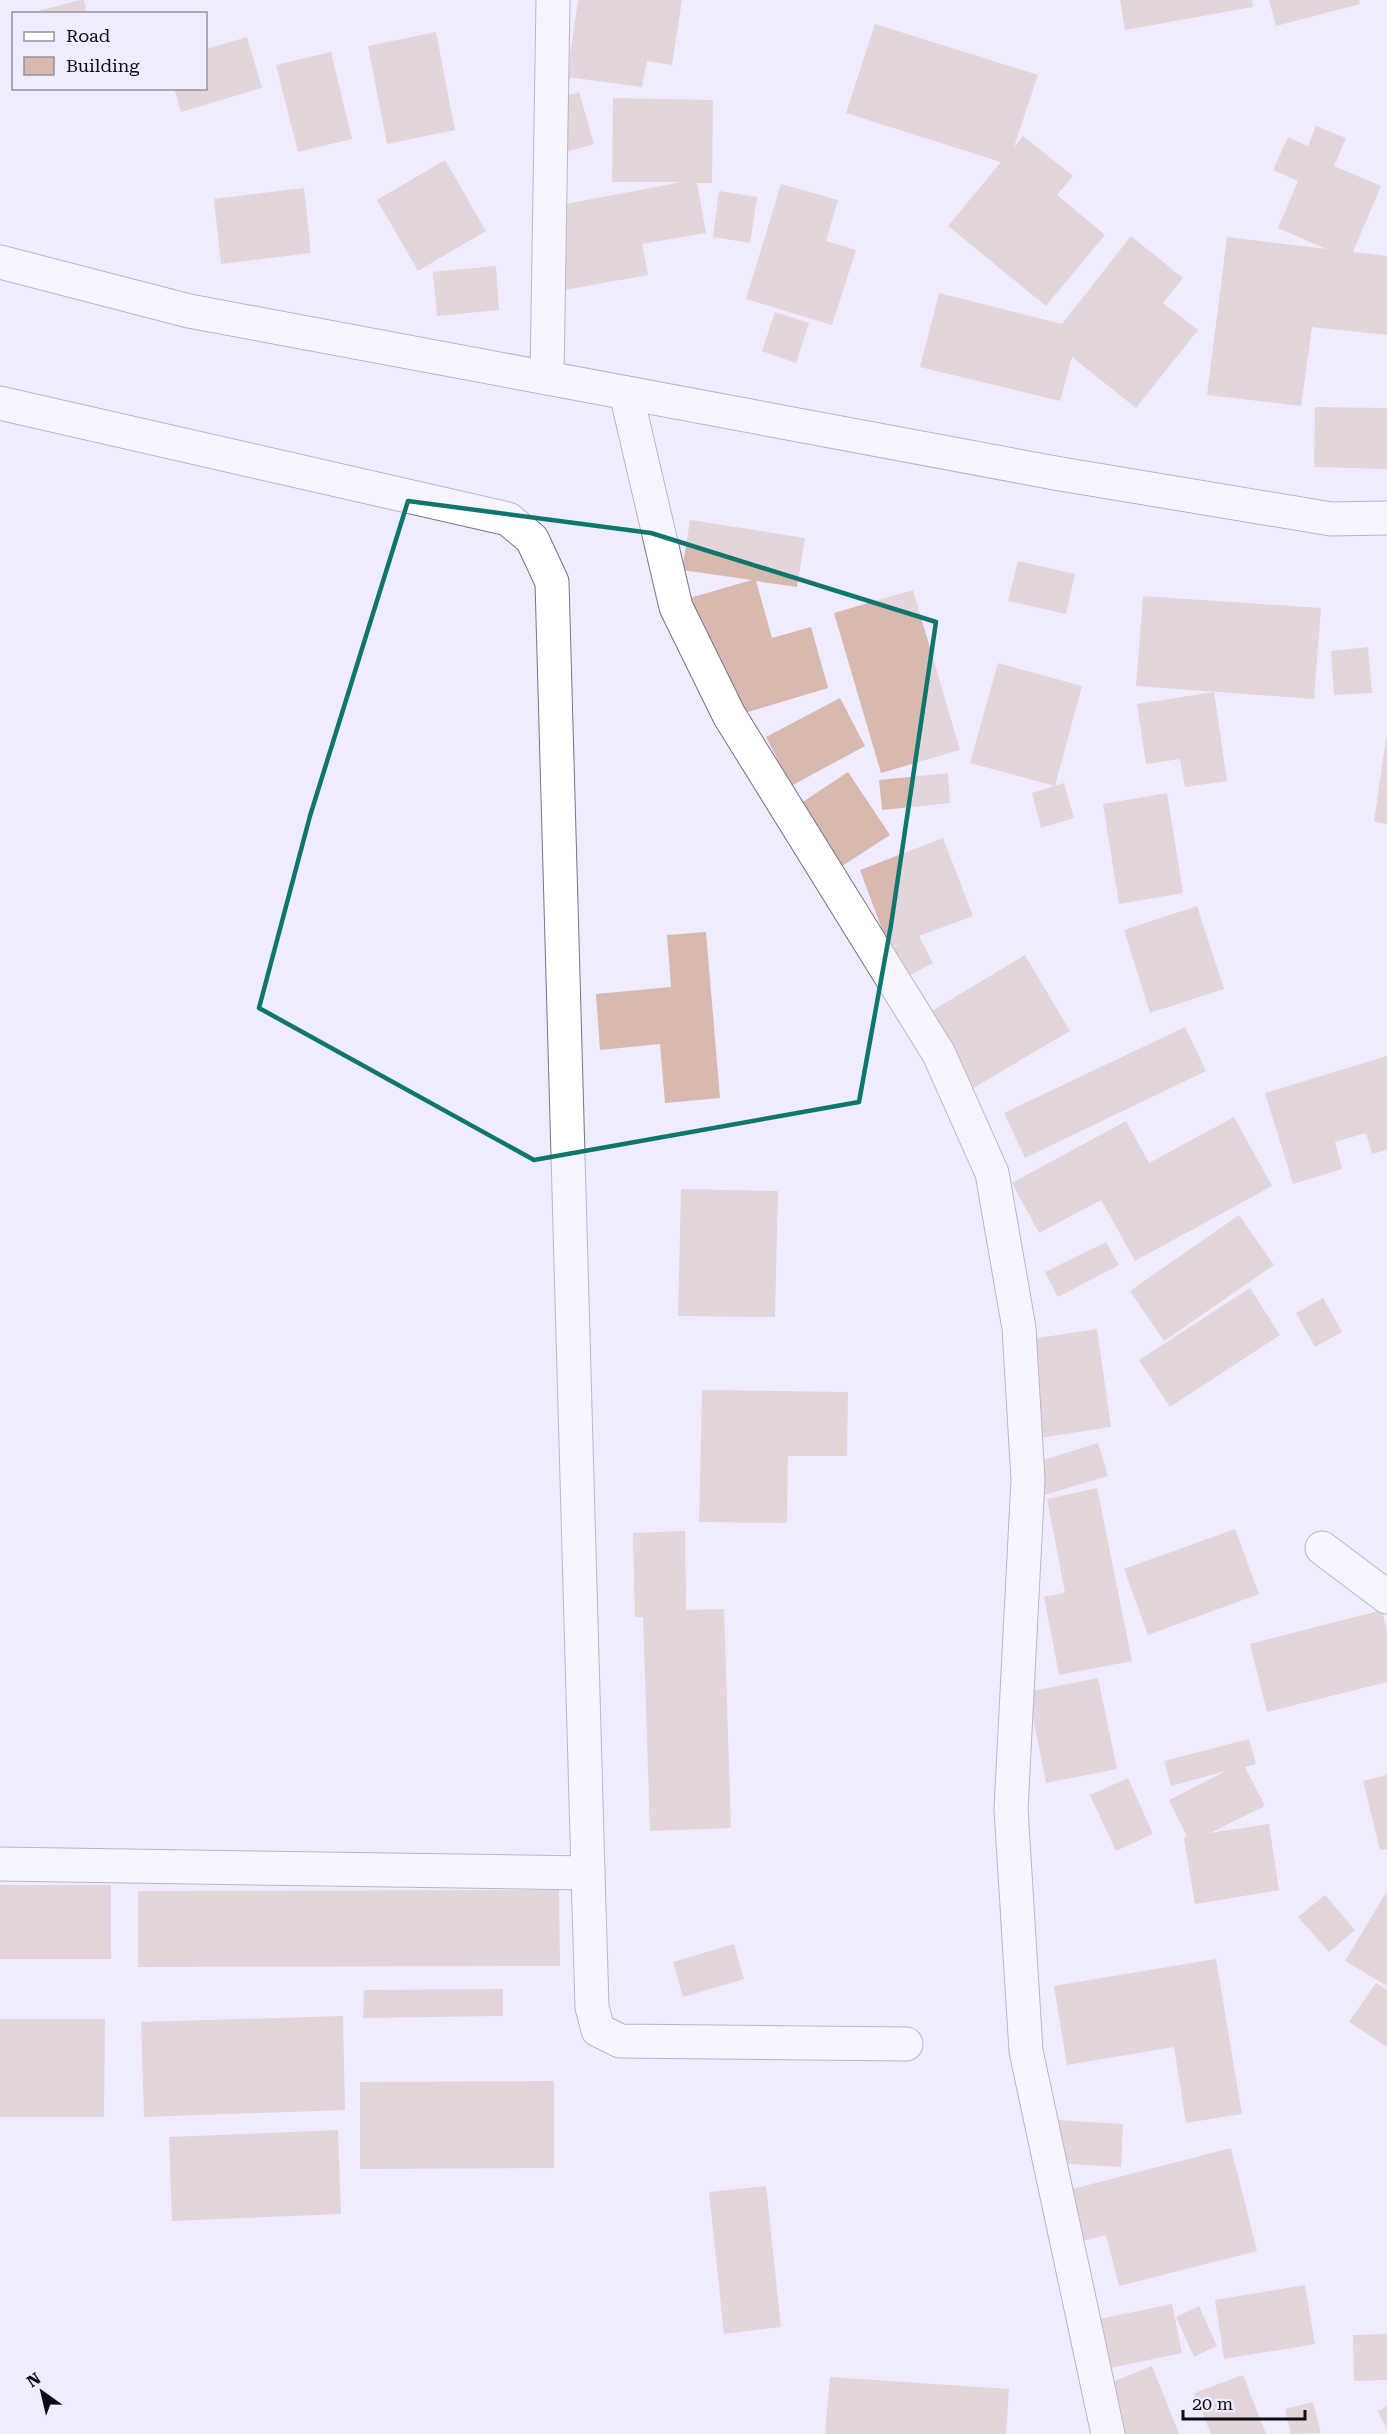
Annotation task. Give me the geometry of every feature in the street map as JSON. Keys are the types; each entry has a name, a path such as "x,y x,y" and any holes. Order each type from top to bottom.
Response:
{"street":[{"path":"547,378 553,0"},
{"path":"0,262 189,311 1055,473 1319,517 1387,518"},
{"path":"626,393 676,607 729,715 939,1054 992,1173 1018,1328 1028,1480 1011,1809 1026,2051 1108,2434"},
{"path":"0,403 508,519 532,539 552,582 592,2007 598,2030 620,2042 906,2044"},
{"path":"1322,1548 1387,1597"},
{"path":"0,1864 588,1873"}],"highlighted area":[{"path":"408,501 651,533 936,622 891,925 859,1102 534,1160 259,1008 310,816"}],"building":[{"path":"84,0 87,12 35,12"},
{"path":"578,0 682,0 672,65 647,61 642,87 567,77"},
{"path":"1120,0 1252,0 1253,7 1125,30"},
{"path":"1269,0 1359,0 1360,4 1276,26"},
{"path":"875,24 1038,75 1014,147 1023,136 1073,176 1057,195 1105,235 1046,306 948,226 1001,162 846,113"},
{"path":"436,32 455,130 387,144 368,46"},
{"path":"247,37 262,88 181,112 175,90 207,90 207,49"},
{"path":"331,52 352,139 298,152 276,65"},
{"path":"579,92 594,144 560,154 545,101"},
{"path":"613,98 713,100 712,183 697,183 706,233 642,244 648,275 565,290 550,207 682,182 612,182"},
{"path":"1316,126 1346,138 1334,166 1381,186 1353,252 1387,256 1387,335 1312,327 1301,406 1207,395 1227,237 1326,249 1278,228 1298,181 1273,170 1288,137 1308,146"},
{"path":"445,160 486,231 418,271 377,200"},
{"path":"781,184 838,200 826,241 856,250 832,325 746,299"},
{"path":"304,188 311,253 221,264 214,199"},
{"path":"719,191 757,197 750,243 713,237"},
{"path":"1131,236 1183,278 1163,303 1198,330 1136,408 1072,357 1060,401 920,367 939,293 1062,324"},
{"path":"496,266 499,310 437,316 433,272"},
{"path":"775,312 809,323 796,363 762,351"},
{"path":"1315,407 1387,408 1387,469 1314,467"},
{"path":"690,520 805,538 797,587 756,581 772,638 811,627 828,688 721,720 686,599 752,580 682,570"},
{"path":"1018,561 1075,574 1066,614 1008,601"},
{"path":"913,590 960,750 881,773 834,613"},
{"path":"1143,596 1321,608 1314,699 1136,686"},
{"path":"1368,647 1372,693 1334,695 1331,651"},
{"path":"998,663 1082,686 1055,786 970,763"},
{"path":"1214,692 1227,781 1185,787 1180,759 1146,764 1137,704"},
{"path":"840,698 865,746 791,786 766,737"},
{"path":"1387,738 1387,824 1374,822"},
{"path":"848,772 890,835 833,872 792,809"},
{"path":"948,773 950,803 882,810 879,780"},
{"path":"1064,783 1074,818 1041,828 1032,793"},
{"path":"1167,793 1183,893 1119,904 1103,804"},
{"path":"943,838 973,916 919,936 933,963 891,985 876,956 902,943 889,948 860,870"},
{"path":"1197,906 1224,989 1150,1013 1124,930"},
{"path":"706,932 720,1098 665,1103 660,1044 600,1050 596,994 671,987 667,935"},
{"path":"1025,955 1070,1031 970,1090 925,1015"},
{"path":"1185,1027 1206,1071 1025,1158 1004,1113"},
{"path":"1387,1056 1387,1150 1372,1154 1366,1133 1335,1142 1342,1169 1293,1184 1265,1093"},
{"path":"1234,1117 1272,1186 1135,1261 1101,1200 1039,1233 1012,1183 1126,1121 1149,1163"},
{"path":"681,1189 778,1191 775,1317 678,1316"},
{"path":"1239,1215 1274,1265 1164,1341 1130,1291"},
{"path":"1106,1242 1119,1265 1058,1297 1045,1272"},
{"path":"1250,1288 1280,1335 1170,1407 1139,1360"},
{"path":"1323,1298 1342,1332 1315,1347 1296,1313"},
{"path":"1097,1329 1111,1427 1033,1439 1018,1341"},
{"path":"702,1390 848,1392 847,1456 788,1456 787,1523 699,1522"},
{"path":"1098,1443 1108,1476 1034,1498 1024,1466"},
{"path":"1097,1488 1132,1661 1059,1675 1044,1597 1065,1593 1047,1499"},
{"path":"1235,1529 1259,1594 1148,1635 1124,1569"},
{"path":"685,1531 686,1610 724,1609 731,1828 650,1831 643,1617 635,1617 633,1533"},
{"path":"1382,1610 1387,1632 1387,1682 1267,1712 1250,1644"},
{"path":"1098,1678 1117,1769 1046,1783 1028,1692"},
{"path":"1249,1739 1256,1764 1245,1767 1265,1806 1210,1833 1269,1824 1279,1890 1195,1904 1184,1838 1187,1837 1169,1800 1226,1771 1171,1786 1164,1761"},
{"path":"1387,1775 1387,1849 1380,1850 1363,1781"},
{"path":"1128,1778 1153,1834 1116,1851 1090,1795"},
{"path":"0,1885 111,1885 111,1959 0,1959"},
{"path":"559,1890 560,1966 138,1967 138,1891"},
{"path":"1387,1891 1387,1986 1345,1961"},
{"path":"1325,1895 1355,1930 1329,1952 1298,1917"},
{"path":"734,1944 744,1979 683,1997 673,1962"},
{"path":"1216,1959 1242,2114 1186,2123 1174,2047 1067,2065 1054,1986"},
{"path":"1376,1983 1387,1990 1387,2047 1349,2022"},
{"path":"503,1989 503,2016 363,2018 364,1990"},
{"path":"343,2016 345,2110 144,2117 141,2022"},
{"path":"0,2019 105,2019 104,2117 0,2117"},
{"path":"554,2081 554,2168 360,2169 360,2082"},
{"path":"1056,2120 1123,2124 1121,2167 1054,2163"},
{"path":"338,2130 341,2214 172,2221 169,2137"},
{"path":"1231,2148 1257,2251 1119,2286 1106,2235 1071,2244 1057,2193"},
{"path":"766,2186 781,2327 724,2334 709,2192"},
{"path":"1305,2285 1315,2344 1224,2359 1215,2300"},
{"path":"1172,2304 1182,2353 1105,2369 1095,2320"},
{"path":"1199,2306 1217,2346 1194,2357 1176,2317"},
{"path":"1387,2334 1387,2380 1354,2381 1353,2335"},
{"path":"1152,2366 1179,2434 1105,2434 1089,2391"},
{"path":"1243,2375 1266,2434 1211,2434 1194,2393"},
{"path":"830,2377 1009,2389 1006,2434 825,2434"},
{"path":"1313,2402 1321,2433 1291,2434 1285,2409"},
{"path":"1387,2406 1387,2430 1378,2411"}]}
